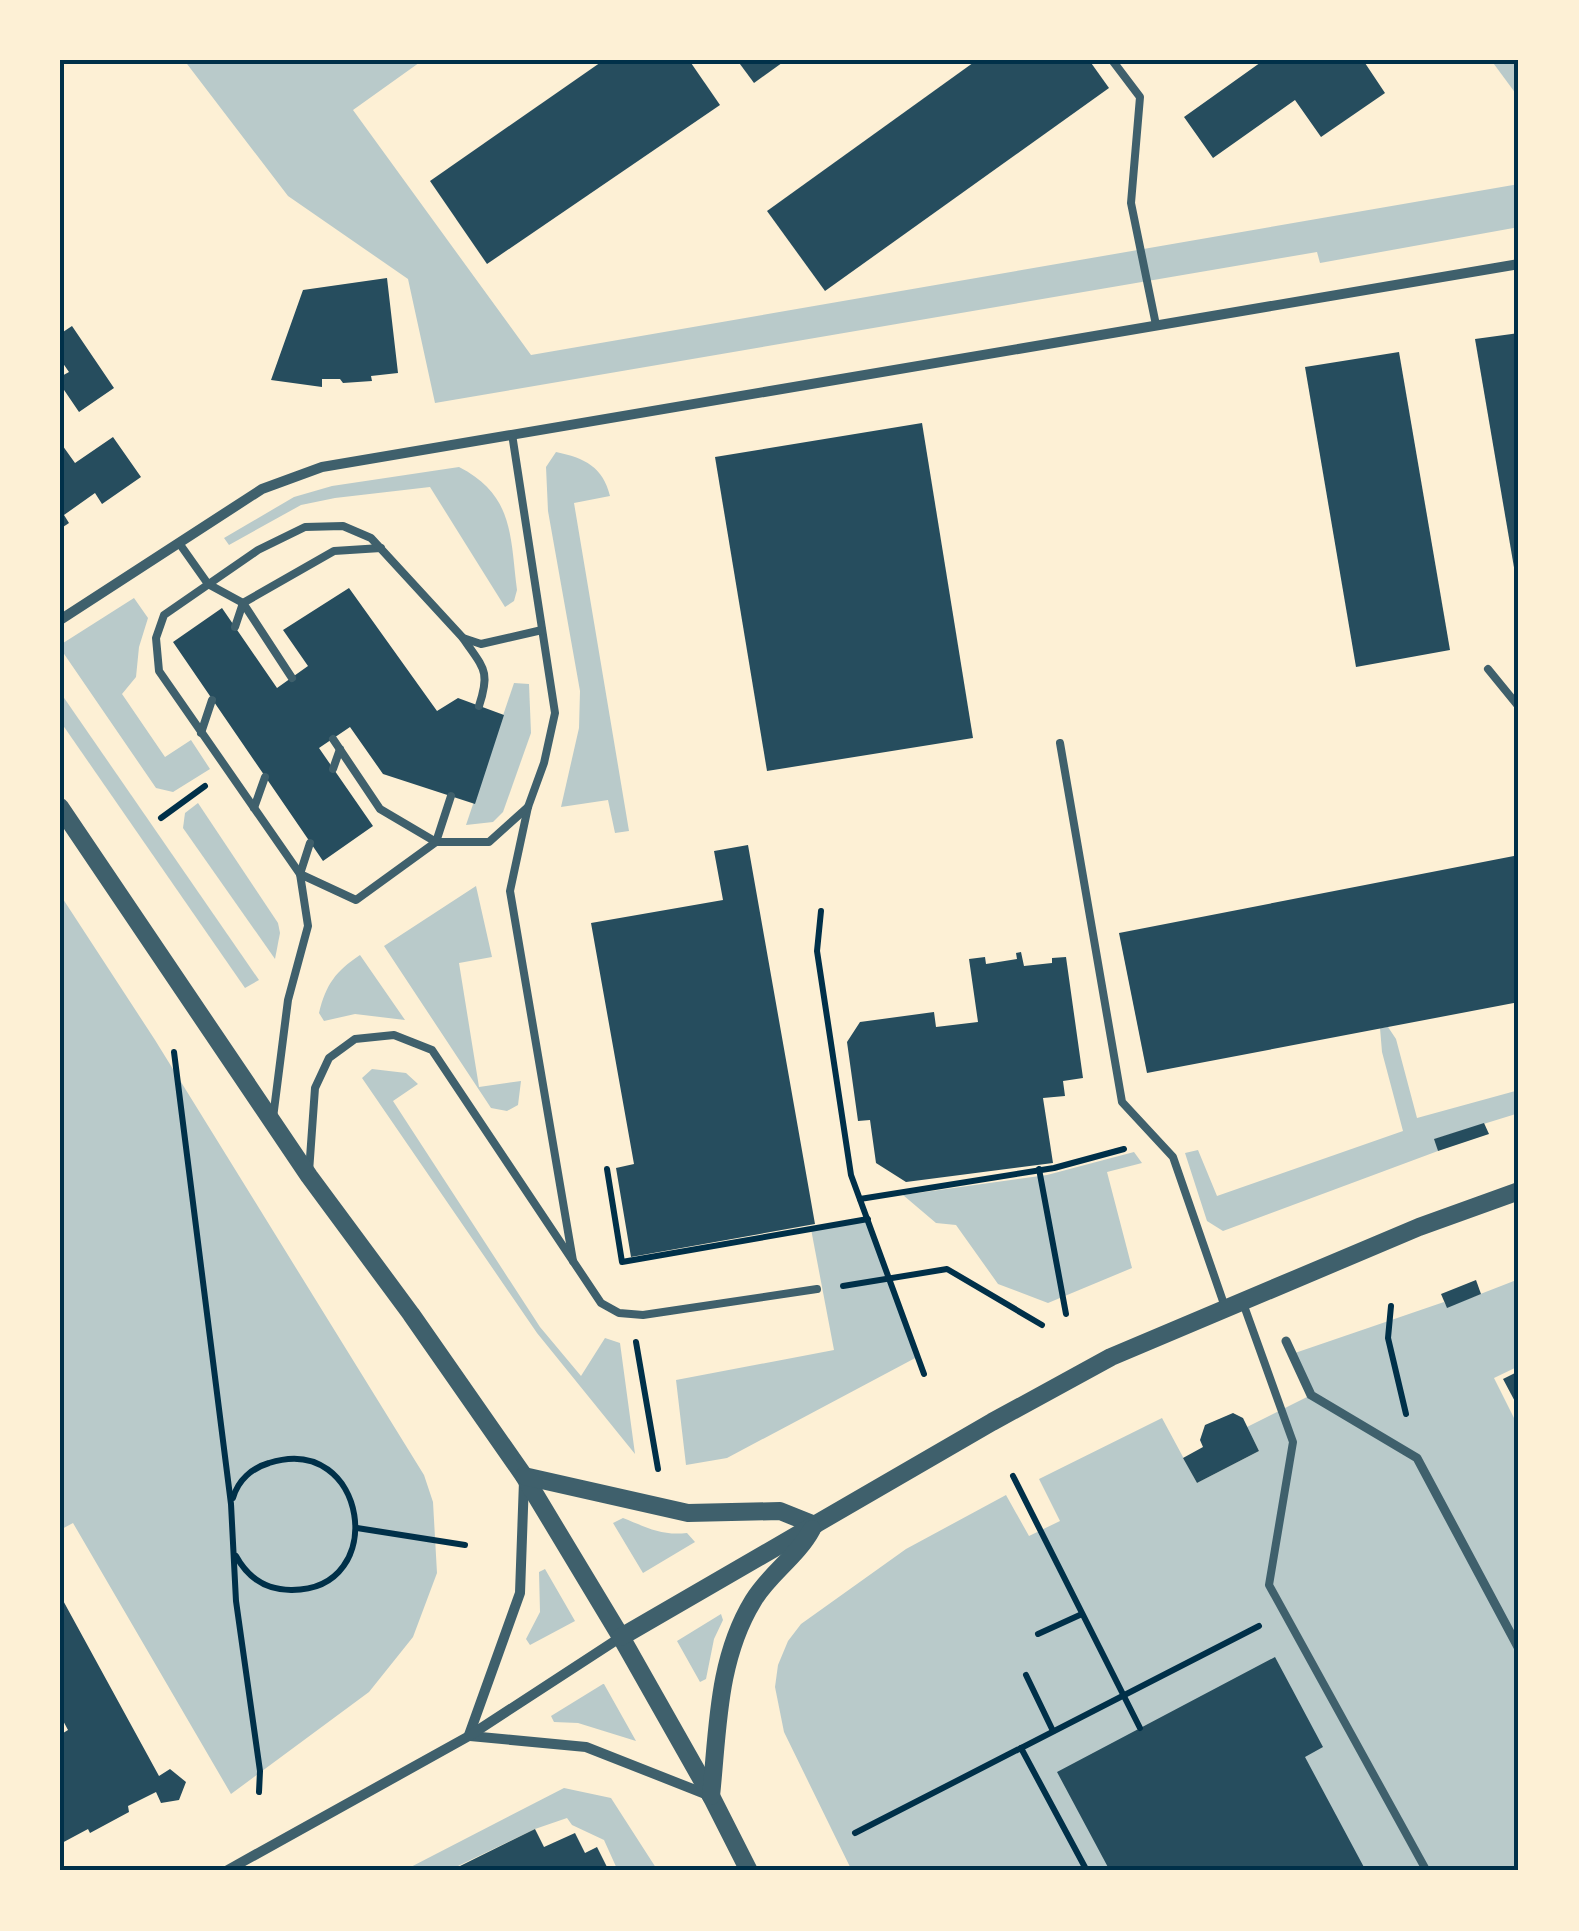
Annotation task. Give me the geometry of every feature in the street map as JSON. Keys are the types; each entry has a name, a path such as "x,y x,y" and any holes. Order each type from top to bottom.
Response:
{"street":[{"path":"60,620 262,489 322,467 1519,264"},
{"path":"60,807 309,1176 524,1476 621,1637 749,1871"},
{"path":"226,1871 468,1736 621,1637 1112,1357 1420,1227 1519,1191"},
{"path":"1286,1341 1311,1395 1417,1458 1519,1649"},
{"path":"524,1476 688,1512 780,1511 815,1524"},
{"path":"468,1736 520,1593 524,1476"},
{"path":"711,1796 724,1675 734,1637 755,1596 803,1547 815,1524"},
{"path":"468,1736 586,1747 711,1796"}],"lane":[{"path":"1112,60 1140,97 1131,202 1156,325"},
{"path":"512,434 555,713 544,763 528,806 510,892 573,1261"},
{"path":"451,796 436,842 356,900 300,874 160,671 156,638 164,615 258,550 305,527 343,526 371,538 463,638 487,682 479,706"},
{"path":"179,543 208,584 243,603 292,678"},
{"path":"235,627 243,603 334,551 381,548"},
{"path":"463,638 480,644 542,630"},
{"path":"1488,669 1519,707"},
{"path":"201,733 212,700"},
{"path":"332,739 380,809 436,842 490,842 528,806"},
{"path":"1060,743 1122,1102 1173,1156 1293,1442 1269,1586 1425,1868"},
{"path":"333,769 340,749"},
{"path":"254,808 264,777"},
{"path":"273,1122 288,1000 308,926 300,874 310,842"},
{"path":"309,1176 315,1088 330,1058 354,1039 394,1035 432,1050 601,1303 619,1313 643,1315 817,1290"}],"path":[{"path":"161,818 228,770"},
{"path":"820,911 817,952 852,1176 924,1374"},
{"path":"174,1052 231,1504 236,1601 260,1771 259,1792"},
{"path":"860,1198 1039,1170 1158,1140"},
{"path":"607,1170 658,1469"},
{"path":"1039,1170 1066,1314"},
{"path":"622,1262 868,1219"},
{"path":"817,1290 947,1269 1042,1325"},
{"path":"1391,1306 1388,1338 1404,1408"},
{"path":"231,1504 236,1487 248,1474 263,1464 298,1458 331,1472 344,1484 352,1500 356,1528 352,1552 342,1568 313,1587 278,1590 260,1584 246,1574 235,1554"},
{"path":"1012,1476 1140,1728"},
{"path":"356,1528 465,1545"},
{"path":"855,1833 1285,1613"},
{"path":"1038,1634 1082,1614"},
{"path":"1026,1675 1053,1731"},
{"path":"1021,1748 1087,1871"}],"shaded area":[{"path":"184,60 423,60 353,110 531,355 1519,184 1519,227 1320,263 1317,252 435,403 408,279 288,196"},
{"path":"1491,60 1519,60 1519,98"},
{"path":"556,452 591,465 603,478 610,496 574,503 629,831 615,833 608,800 561,807 579,728 580,691 548,511 546,467"},
{"path":"459,467 490,490 506,519 517,590 514,601 505,607 430,487 301,505 229,545 224,538 294,497 332,486"},
{"path":"134,598 148,618 139,647 136,677 122,694 165,757 191,740 210,769 173,792 156,788 60,648"},
{"path":"514,683 529,684 531,733 503,812 493,822 466,825"},
{"path":"60,692 259,980 245,988 60,721"},
{"path":"198,803 278,923 275,959 183,828 185,813"},
{"path":"476,886 492,957 459,963 479,1087 521,1081 518,1105 507,1111 491,1108 384,946"},
{"path":"63,899 155,1040 424,1475 433,1502 437,1573 413,1637 369,1692 231,1794 73,1523 60,1530"},
{"path":"360,955 405,1020 355,1014 324,1021 319,1013 329,986"},
{"path":"1388,1027 1396,1039 1417,1118 1519,1090 1519,1113 1435,1139 1438,1151 1223,1231 1207,1221 1185,1153 1198,1150 1217,1196 1403,1131 1382,1052 1380,1028"},
{"path":"372,1069 406,1073 418,1084 393,1101 540,1327 581,1376 605,1338 620,1343 635,1454 537,1333 362,1078"},
{"path":"1134,1152 1142,1163 1107,1172 1132,1268 1048,1303 998,1284 956,1225 936,1223 903,1195 1047,1175"},
{"path":"868,1219 919,1356 727,1458 686,1465 676,1380 834,1350 811,1229"},
{"path":"1519,1279 1519,1366 1494,1378 1519,1428 1519,1871 852,1871 784,1732 775,1687 778,1665 788,1641 801,1624 906,1549 1006,1495 1029,1536 1060,1521 1039,1479 1162,1418 1197,1483 1259,1451 1247,1427 1311,1395 1292,1354 1444,1302 1447,1307"},
{"path":"623,1518 661,1532 687,1533 695,1542 643,1573 613,1523"},
{"path":"545,1569 575,1621 530,1645 526,1639 540,1612 539,1572"},
{"path":"721,1614 723,1620 714,1639 706,1679 700,1682 677,1641"},
{"path":"604,1684 636,1741 578,1723 554,1722 551,1716"},
{"path":"564,1788 611,1798 658,1871 618,1871 604,1840 572,1825 567,1818 458,1866 460,1871 403,1871"}],"building":[{"path":"604,60 689,60 720,105 487,264 430,181"},
{"path":"737,60 786,60 754,83"},
{"path":"977,60 1089,60 1109,88 825,291 767,211"},
{"path":"1264,60 1363,60 1385,93 1321,137 1295,100 1213,158 1184,117"},
{"path":"387,278 398,373 371,376 372,381 343,383 340,379 322,379 322,387 271,380 303,290"},
{"path":"72,326 114,388 79,412 60,384 60,377 69,372 60,359 60,334"},
{"path":"1519,333 1519,584 1517,585 1475,339"},
{"path":"1399,352 1450,650 1356,667 1305,367"},
{"path":"922,423 973,738 767,771 715,457"},
{"path":"113,437 141,477 102,504 95,493 64,515 69,523 60,529 60,442 75,463"},
{"path":"349,588 437,711 458,698 504,715 475,804 383,774 350,727 319,748 373,826 323,861 173,642 222,608 277,688 308,666 283,630"},
{"path":"748,845 815,1224 631,1257 616,1168 634,1164 591,923 723,900 714,851"},
{"path":"1519,855 1519,1002 1147,1073 1119,933"},
{"path":"1021,952 1024,966 1066,957 1083,1078 1063,1081 1065,1096 1043,1098 1053,1163 906,1182 876,1163 870,1120 858,1121 847,1042 860,1022 934,1012 936,1027 978,1022 969,959 985,957 986,964 1017,959 1016,953"},
{"path":"1484,1123 1489,1134 1438,1151 1434,1139"},
{"path":"1476,1280 1481,1294 1447,1308 1441,1294"},
{"path":"1519,1371 1519,1409 1503,1379"},
{"path":"1233,1413 1243,1418 1259,1451 1197,1483 1183,1458 1203,1447 1200,1440 1205,1425"},
{"path":"60,1595 159,1776 170,1769 186,1782 179,1800 161,1803 156,1792 128,1806 129,1812 60,1844 60,1735 68,1730 60,1715"},
{"path":"1275,1657 1323,1747 1305,1757 1366,1871 1110,1871 1057,1772"},
{"path":"535,1829 544,1847 575,1833 585,1853 597,1847 609,1871 460,1871 458,1867"}]}
